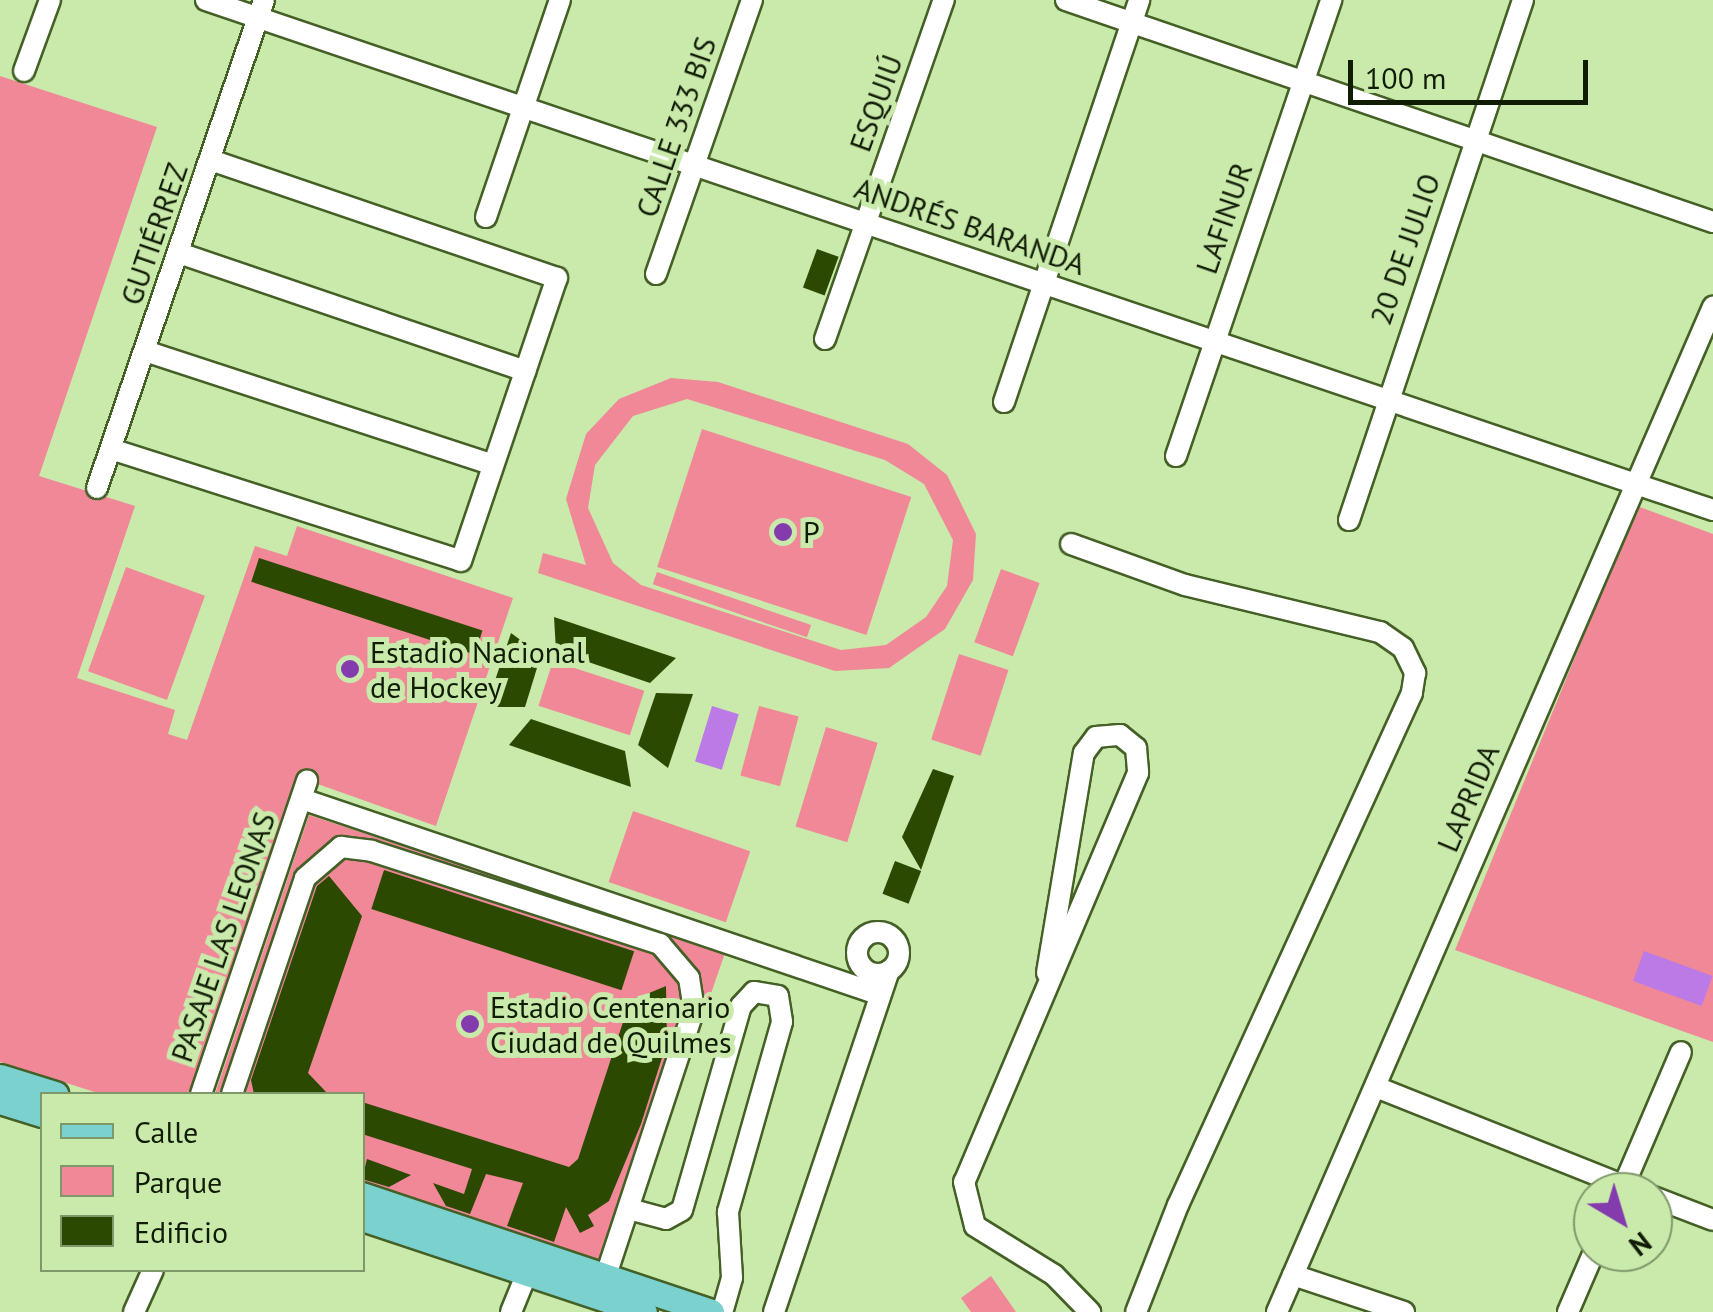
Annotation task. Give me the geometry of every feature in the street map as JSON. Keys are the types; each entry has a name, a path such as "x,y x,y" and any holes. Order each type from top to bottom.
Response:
{"main road":[{"path":"0,1076 49,1092"},
{"path":"0,1101 40,1113"},
{"path":"365,1196 532,1262 644,1312"},
{"path":"365,1219 532,1262 606,1275 711,1312"}],"street":[{"path":"24,71 50,0"},
{"name":"ANDRÉS BARANDA","path":"206,0 260,9 524,107 1713,510"},
{"path":"486,217 560,0"},
{"name":"CALLE 333 BIS","path":"656,274 752,0"},
{"name":"ESQUIÚ","path":"826,339 944,0"},
{"path":"1066,0 1713,222"},
{"path":"1004,402 1139,0"},
{"name":"LAFINUR","path":"1176,456 1212,340 1331,0"},
{"name":"20 DE JULIO","path":"1349,520 1386,399 1523,0"},
{"name":"GUTIÉRREZ","path":"97,488 260,9"},
{"path":"111,449 461,561 558,278 211,160"},
{"path":"179,253 525,371"},
{"name":"LAPRIDA","path":"1276,1312 1713,307"},
{"path":"146,350 492,465"},
{"path":"1071,544 1184,585 1380,632 1412,692 1136,1312"},
{"path":"1047,974 1084,753 1096,737 1120,735 1136,748 1138,774 968,1160 967,1209 986,1236 1054,1275 1090,1312"},
{"name":"PASAJE LAS LEONAS","path":"202,1092 304,789 870,985"},
{"path":"233,1092 305,878 332,851 372,851 660,944 682,965 694,1009 606,1275"},
{"path":"760,1312 870,985 889,971 899,949 888,934 876,932 858,947 870,985 774,1312"},
{"path":"629,1209 666,1220 682,1210 741,1006 754,992 778,996 782,1022 728,1212 732,1278 722,1312"},
{"path":"1636,1172 1681,1052"},
{"path":"1376,1087 1585,1172"},
{"path":"1673,1205 1713,1220"},
{"path":"511,1312 532,1262"},
{"path":"134,1312 152,1272"},
{"path":"1568,1312 1585,1272"},
{"path":"1294,1275 1404,1312"}],"green space":[{"path":"0,76 157,127 39,476 135,506 77,678 175,710 168,734 187,740 255,546 287,556 297,526 513,598 436,826 298,777 197,1092 95,1092 0,1062"},
{"path":"671,378 718,382 908,444 947,475 976,534 973,580 945,629 889,668 835,671 538,573 543,553 586,565 566,499 586,434 619,399","holes":["687,399 885,460 924,484 953,540 947,586 926,617 886,645 841,650 641,585 613,563 588,508 595,465 633,416"]},
{"name":"P","path":"702,429 911,497 866,635 657,567"},
{"path":"1637,506 1713,534 1713,1042 1455,950"},
{"path":"126,567 205,596 167,700 88,671"},
{"path":"1001,569 1040,583 1013,656 974,642"},
{"path":"657,572 811,625 807,637 653,584"},
{"path":"959,654 1008,670 981,756 931,740"},
{"path":"553,661 644,691 630,735 538,706"},
{"path":"759,706 799,717 780,786 740,776"},
{"path":"826,727 878,743 847,842 796,826"},
{"path":"633,811 750,851 726,922 609,882"},
{"name":"Estadio Centenario Ciudad de Quilmes","path":"309,815 725,953 616,1268 365,1184 365,1092 216,1092"},
{"path":"991,1276 1016,1312 971,1312 961,1298"}],"shaded area":[{"path":"712,706 739,714 722,770 695,761"},
{"path":"1644,951 1713,976 1702,1006 1633,981"}],"building":[{"path":"817,249 839,257 825,295 803,288"},
{"path":"259,558 482,631 475,654 251,582"},
{"path":"554,617 676,658 650,683 556,651"},
{"path":"511,633 541,655 525,707 486,707"},
{"path":"656,693 693,694 668,768 638,745"},
{"path":"531,719 625,751 631,787 509,745"},
{"path":"933,769 954,776 921,870 902,837"},
{"path":"895,861 921,871 909,904 882,894"},
{"path":"384,870 634,951 621,990 371,909"},
{"path":"329,876 362,916 308,1073 326,1092 254,1092 251,1080 317,886"},
{"path":"666,986 667,1042 641,1124 609,1201 588,1215 594,1226 580,1233 566,1207 554,1242 507,1226 523,1183 486,1174 470,1214 446,1206 433,1183 464,1194 472,1169 365,1135 365,1103 569,1167 578,1159 630,1001"},
{"path":"367,1159 411,1175 389,1187 365,1180"}],"place":[{"name":"P","path":"783,532"},
{"name":"Estadio Nacional de Hockey","path":"350,669"},
{"name":"Estadio Centenario Ciudad de Quilmes","path":"470,1024"}]}
